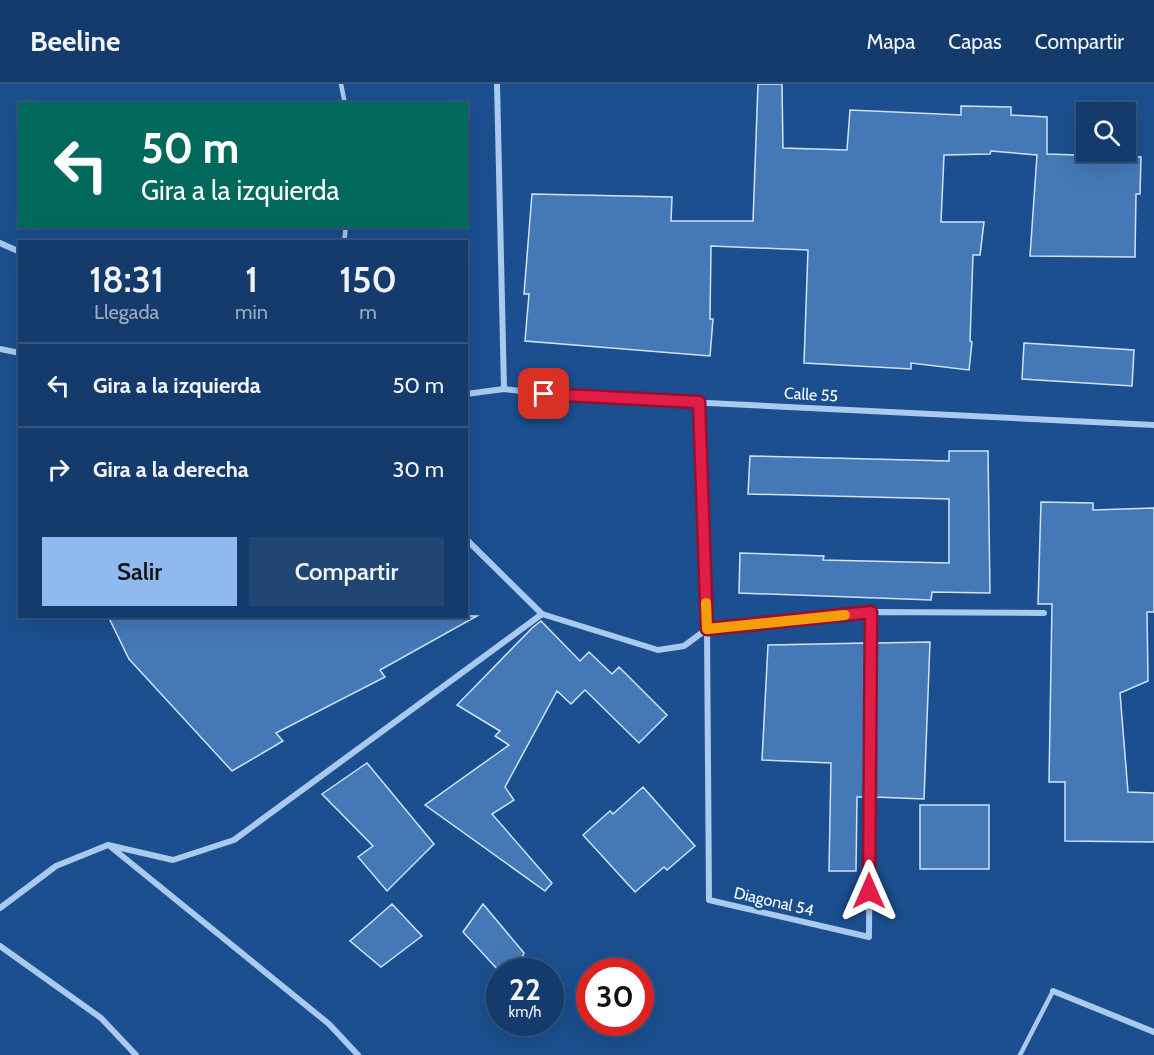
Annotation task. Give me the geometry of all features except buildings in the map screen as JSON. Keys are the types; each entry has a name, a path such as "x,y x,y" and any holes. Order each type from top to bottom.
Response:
{"street":[{"path":"497,84 504,389"},
{"path":"0,243 18,251"},
{"path":"0,349 18,353"},
{"name":"Calle 55","path":"468,394 504,389 564,396 1154,425"},
{"path":"699,402 707,629"},
{"path":"468,541 542,614 658,650 684,646 707,629 871,612 1044,613"},
{"name":"Diagonal 54","path":"707,629 709,900 869,937 871,612"},
{"path":"0,908 56,866 108,845 173,860 234,840 542,614"},
{"path":"108,845 329,1024 358,1055"},
{"path":"0,946 101,1018 136,1055"},
{"path":"1053,991 1154,1032"}],"lane":[{"path":"341,84 345,102"},
{"path":"1020,1055 1053,991"}],"slow traffic":[{"path":"706,603 707,629 845,615"}],"route":[{"path":"544,394 699,402 707,629 871,612 869,891"}]}
